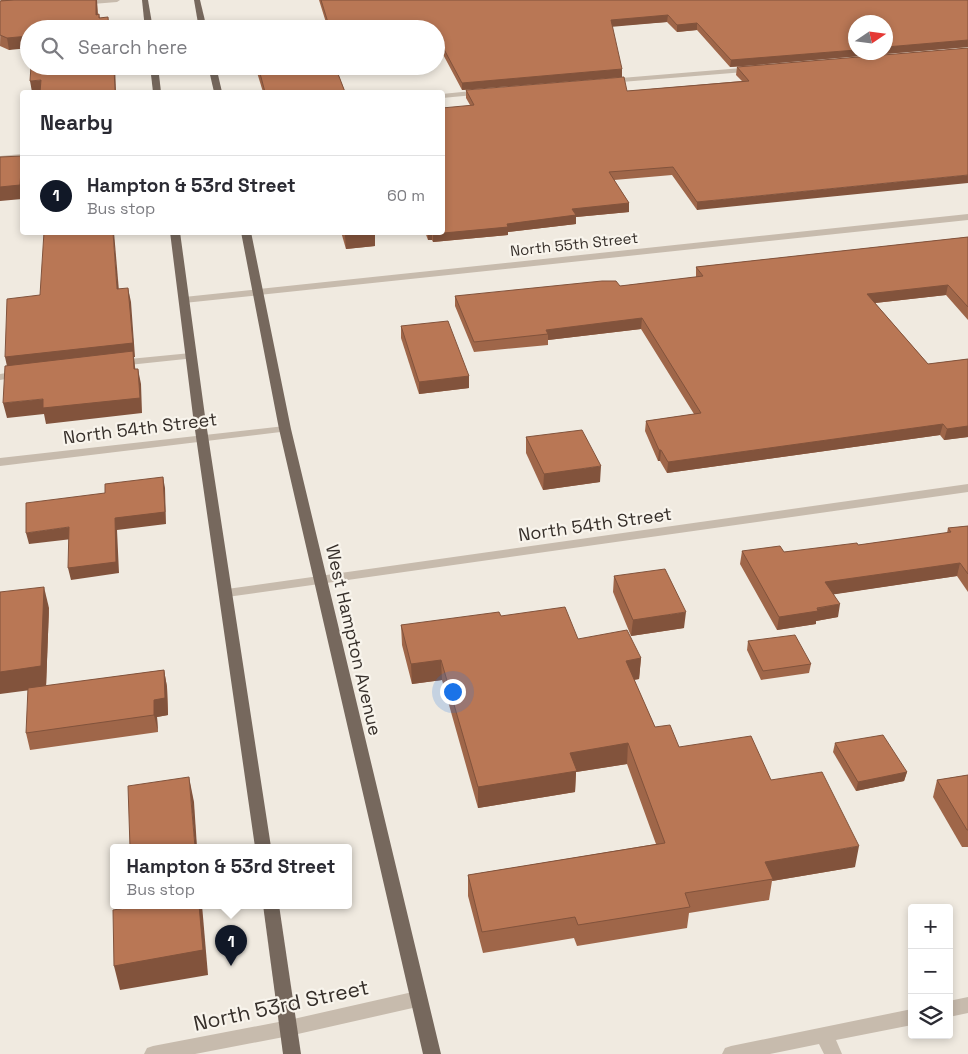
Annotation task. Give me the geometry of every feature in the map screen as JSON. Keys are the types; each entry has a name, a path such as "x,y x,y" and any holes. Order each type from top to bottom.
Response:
{"main road":[{"path":"146,0 148,20"},
{"path":"197,0 201,20"},
{"path":"155,75 157,90"},
{"path":"214,75 218,90"},
{"path":"175,235 191,356 263,844"},
{"name":"West Hampton Avenue","path":"247,235 285,428 319,580 417,998 432,1054"},
{"path":"272,909 292,1054"}],"street":[{"path":"74,4 117,0"},
{"path":"601,82 760,68"},
{"path":"445,96 492,91"},
{"path":"0,159 20,157"},
{"name":"North 55th Street","path":"184,300 968,217"},
{"path":"109,364 191,356"},
{"path":"0,377 32,373"},
{"name":"North 54th Street","path":"0,462 285,428"},
{"name":"North 54th Street","path":"227,593 968,488"},
{"name":"North 53rd Street","path":"153,1054 289,1028 417,998"},
{"path":"953,1008 968,1005"},
{"path":"731,1054 908,1018"},
{"path":"824,1035 833,1054"}],"building":[{"path":"96,0 96,15 99,14 99,18 108,17 108,20 20,20 20,37 7,38 0,35 0,1"},
{"path":"321,0 968,0 968,40 893,46 893,15 848,15 848,51 731,60 697,23 677,25 668,15 611,20 622,69 462,83 445,51 445,20 327,20"},
{"path":"968,48 968,175 697,202 673,167 609,172 629,203 572,209 576,215 507,224 508,227 445,233 445,108 474,105 466,90 624,77 627,91 749,81 737,67 848,58 848,60 893,60 893,54"},
{"path":"30,75 114,75 115,90 40,90 41,80 30,81"},
{"path":"260,75 338,75 344,90 264,90"},
{"path":"20,156 20,185 0,187 0,157"},
{"path":"44,235 113,235 117,289 128,288 133,343 5,357 7,299 40,295"},
{"path":"968,237 968,307 948,285 867,294 928,364 968,359 968,426 947,429 943,424 668,462 661,450 659,450 646,421 701,413 642,318 546,330 548,334 474,342 455,296 602,281 616,281 620,286 703,276 696,267"},
{"path":"448,321 469,376 419,382 401,326"},
{"path":"133,351 134,369 138,369 140,398 43,408 43,399 3,403 5,366"},
{"path":"582,430 601,466 544,474 526,437"},
{"path":"163,477 165,512 115,518 116,562 68,568 69,527 26,533 26,503 105,493 105,484"},
{"path":"968,526 968,574 960,563 825,582 840,604 817,608 818,611 779,617 742,551 780,546 784,552 857,543 858,545 951,532 948,528"},
{"path":"665,569 686,612 633,620 614,576"},
{"path":"44,587 41,666 0,672 0,592"},
{"path":"565,607 578,639 627,630 641,658 626,661 655,727 670,725 679,747 751,736 771,780 822,772 859,846 765,862 773,879 685,893 690,907 578,925 575,917 482,932 468,875 665,843 628,743 570,753 577,771 478,787 441,660 411,664 401,625 499,612 501,616"},
{"path":"795,635 811,664 763,671 748,641"},
{"path":"164,670 165,698 154,700 154,715 26,733 28,688"},
{"path":"883,735 907,772 858,782 835,743"},
{"path":"968,775 968,830 967,830 937,780"},
{"path":"189,777 195,844 130,844 128,786"},
{"path":"199,909 203,950 114,966 113,910"}],"place":[{"name":"Hampton & 53rd Street","path":"231,966"}]}
